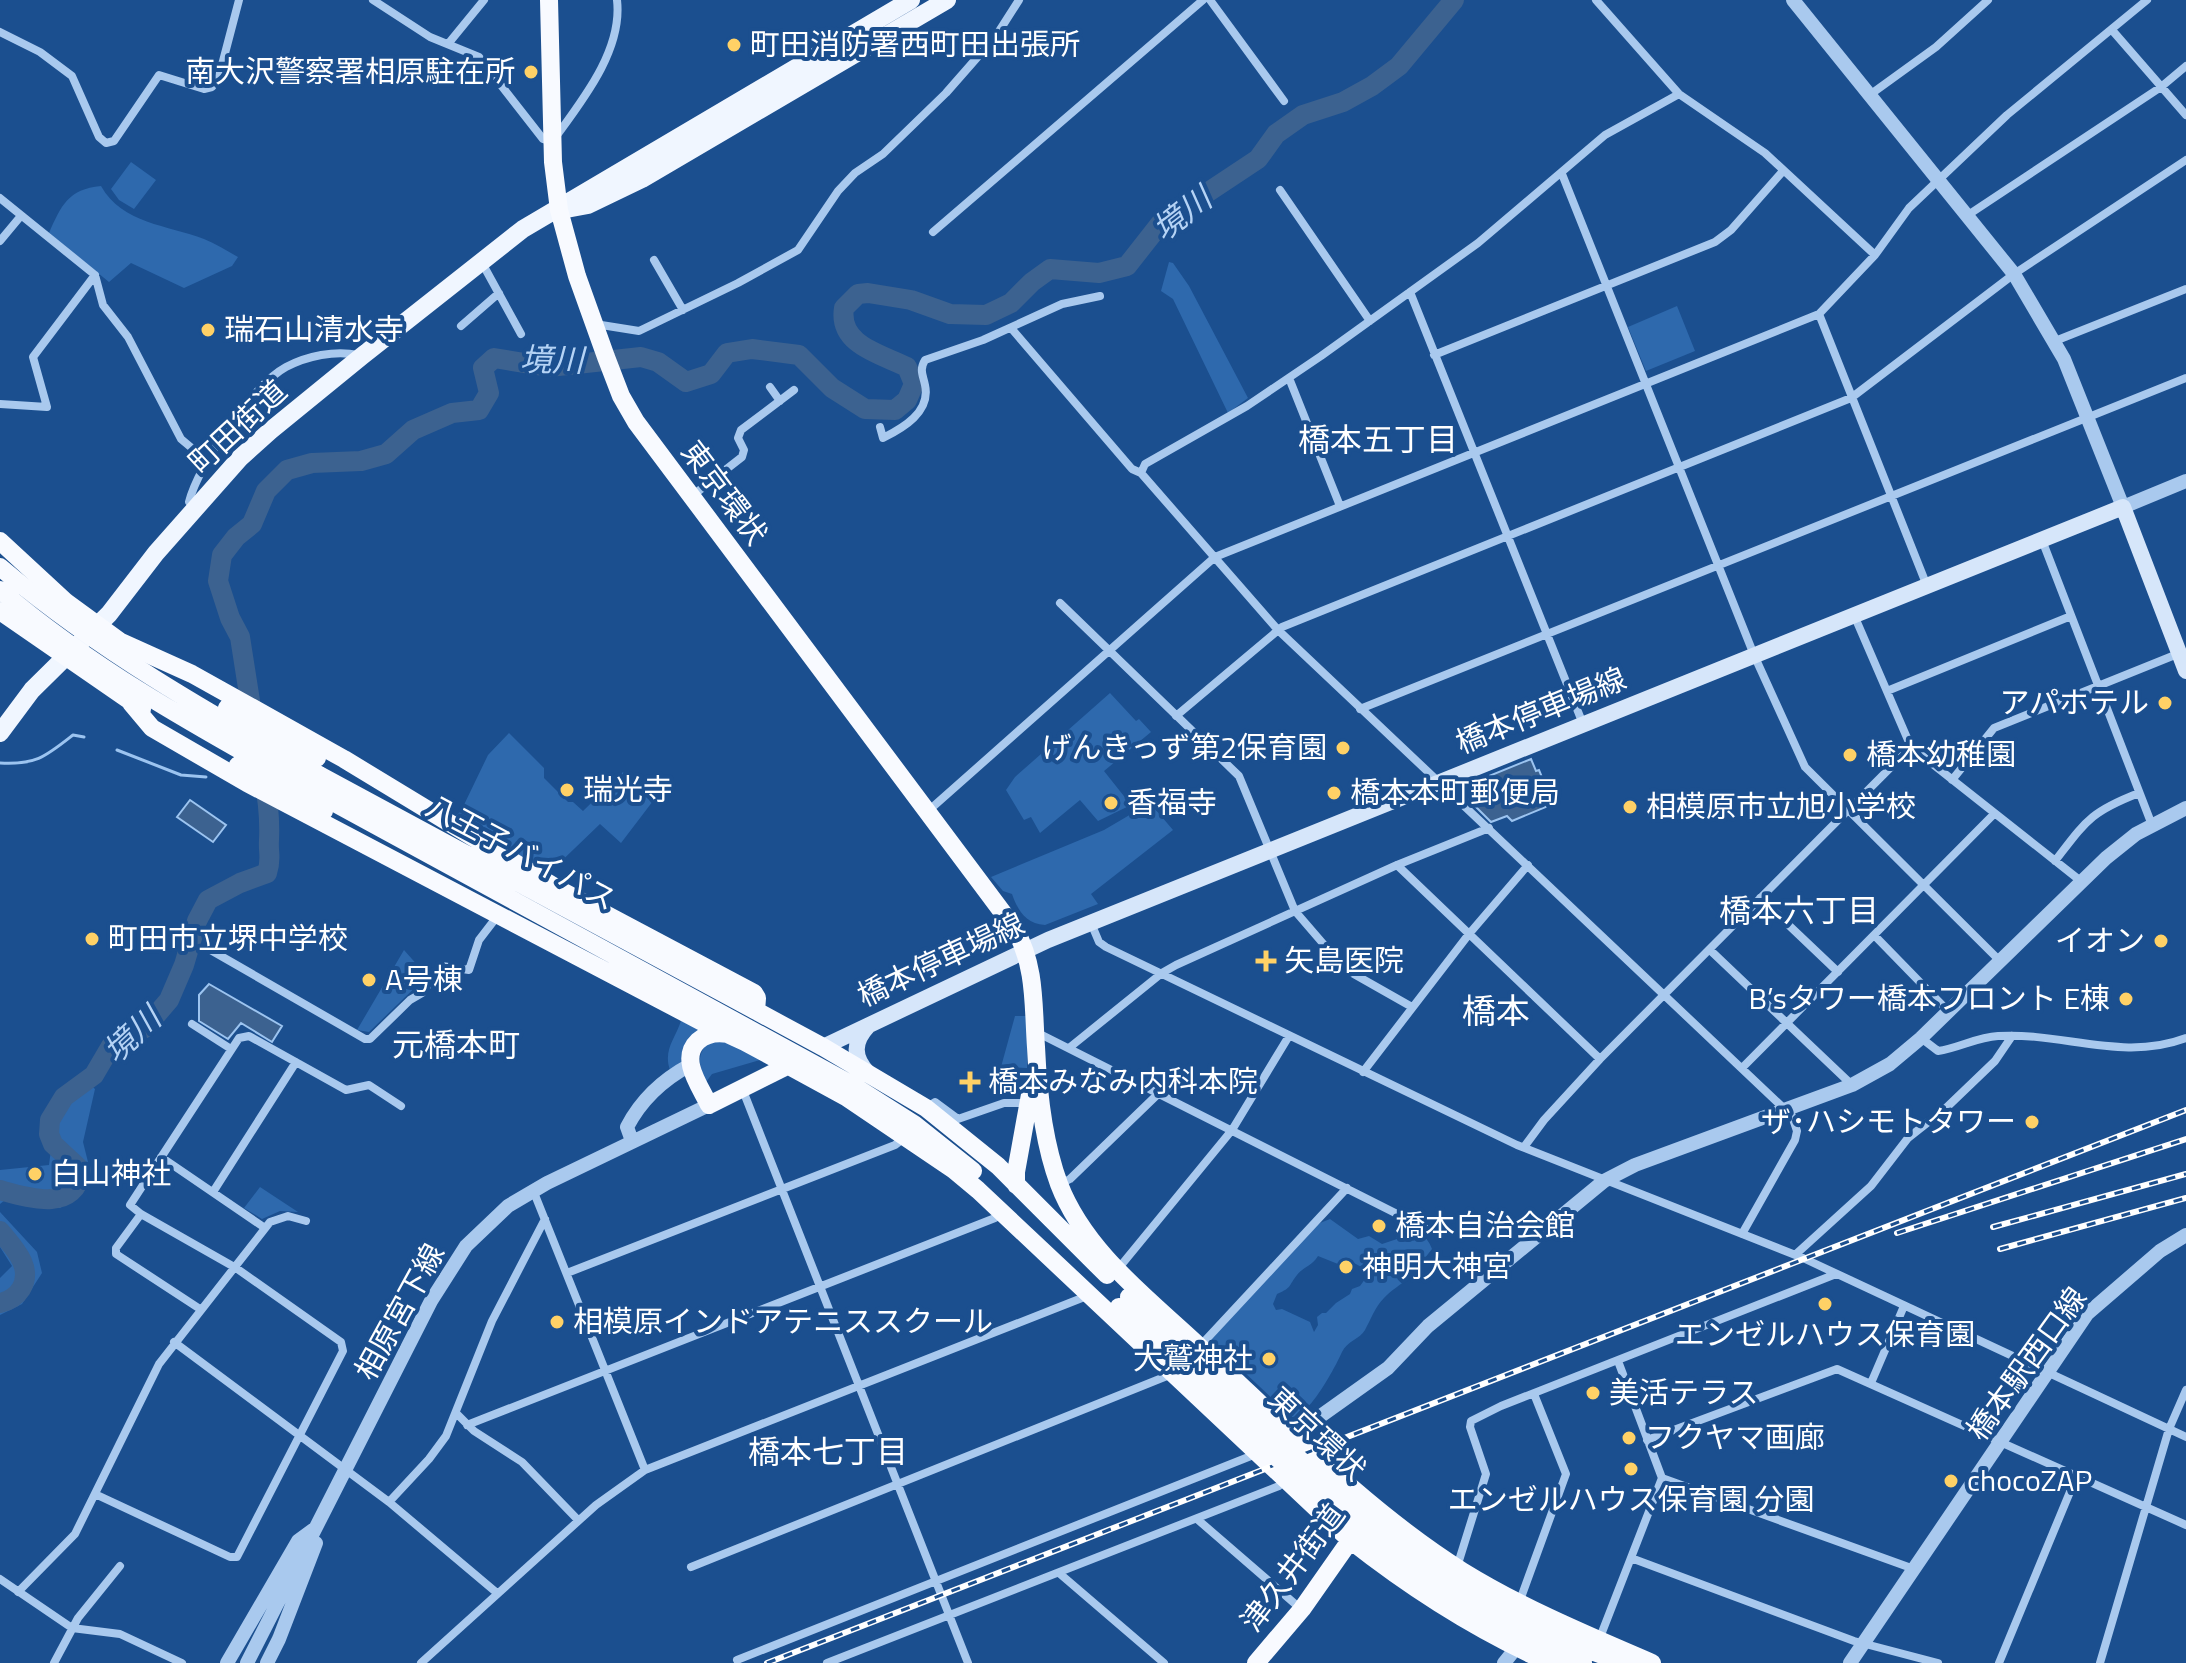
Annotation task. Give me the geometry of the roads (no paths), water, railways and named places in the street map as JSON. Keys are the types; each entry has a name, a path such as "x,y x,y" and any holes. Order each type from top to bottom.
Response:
{"highway":[{"name":"東京環状","path":"549,0 552,142 559,210 577,276 615,381 636,422 1015,929 1033,978 1036,1051"},
{"path":"0,541 66,602 121,642 228,702 286,728 558,889 754,993 757,998 756,1011"},
{"path":"0,567 55,611 188,701 318,767"},
{"name":"八王子バイパス","path":"0,590 44,625 131,685 317,808 483,886 914,1124 939,1141 1006,1209"},
{"path":"0,611 131,703 499,914 734,1036 797,1061 1006,1209 1089,1295 1350,1540 1468,1622 1550,1663"},
{"path":"228,702 318,767"},
{"path":"131,703 152,728 247,783 288,806 317,808"},
{"name":"八王子バイパス","path":"318,767 436,830 504,876 868,1073 926,1108 974,1145 1016,1185"},
{"path":"584,940 734,1036"},
{"path":"734,1036 719,1033 701,1038 691,1050 690,1065 709,1105 823,1047"},
{"path":"1016,1185 1036,1051"},
{"path":"1036,1051 1046,1141 1059,1185 1074,1216 1118,1269 1251,1396 1374,1507 1457,1567 1519,1603 1652,1663"},
{"name":"東京環状","path":"1016,1185 1124,1302 1340,1514 1402,1564 1475,1602 1623,1663"},
{"name":"東京環状","path":"1006,1209 1124,1302"},
{"path":"1226,1425 1227,1415 1243,1398 1251,1396"},
{"name":"津久井街道","path":"1256,1663 1302,1609 1374,1507"},
{"name":"東京環状","path":"1475,1602 1518,1634 1583,1663"}],"main road":[{"name":"町田街道","path":"0,733 23,700 63,656 97,626 240,458 481,261 523,229 559,210 582,192 749,106 919,6 947,0"},
{"name":"橋本停車場線","path":"823,1047 1090,922 2123,507"},
{"path":"2123,507 2183,652 2186,671"},
{"path":"868,1073 860,1065 855,1051 857,1040 869,1024"}],"street":[{"path":"0,32 40,52 72,76 99,137 106,143 114,141 159,75 204,89 212,87 218,80 239,0"},
{"path":"373,0 430,37 479,57 543,139 552,142 590,86 608,52 619,19 617,0"},
{"path":"448,44 484,0"},
{"path":"595,324 639,331 798,250 838,191 855,173 883,154 946,93 996,36 1019,0"},
{"path":"933,232 1203,0"},
{"path":"1210,0 1284,101"},
{"path":"1596,0 1679,94 1765,153 1875,255"},
{"path":"1793,0 2014,274 2055,341 2123,507 2186,481"},
{"path":"1871,94 1936,47 1988,0"},
{"path":"927,812 1215,557 1819,314 1875,255 1909,208 2007,115 2147,0"},
{"path":"2112,30 2186,115"},
{"path":"1968,215 2161,87 2186,66"},
{"path":"1141,473 1145,464 1247,406 1478,243 1605,135 1679,94"},
{"path":"1176,716 1278,630 1851,398 2014,274 2186,160"},
{"path":"1434,355 1715,242 1731,230 1783,171"},
{"path":"1562,174 1754,655 1805,767 2001,962"},
{"path":"1280,190 1370,321"},
{"path":"0,198 95,275 103,305 128,337 181,439 206,460"},
{"path":"0,241 20,217"},
{"path":"654,260 683,310"},
{"path":"481,261 521,334"},
{"path":"0,404 47,407 33,357 95,275"},
{"path":"2055,341 2186,289"},
{"path":"1410,292 1583,724"},
{"path":"461,326 499,293"},
{"path":"880,427 883,438 899,430 921,409 926,389 921,373 925,360 1011,328 1062,304 1100,296"},
{"path":"1819,314 1927,586"},
{"path":"1011,328 1135,473 1141,473 1278,630 1778,1104 1787,1109 1797,1131 1795,1140 1742,1234"},
{"path":"195,508 189,502 206,460 225,432 282,369 330,353 362,356"},
{"path":"1289,378 1340,506"},
{"path":"1360,709 2186,378"},
{"path":"770,387 780,401"},
{"path":"691,496 742,457 744,450 738,438 741,430 794,390"},
{"path":"2042,539 2152,825"},
{"path":"1060,603 1239,776 1295,911 1346,971 1412,1007"},
{"path":"1854,615 1911,747 2082,882"},
{"path":"1887,691 2071,616"},
{"path":"1952,780 1994,728 2183,652"},
{"path":"286,728 317,808"},
{"path":"1524,1147 1544,1120 1600,1059 1911,747"},
{"path":"2055,861 2088,818 2106,806 2139,793"},
{"path":"1294,1435 1388,1368 1439,1316 1604,1181 1635,1165 1852,1085 1890,1064 1949,1012 2113,852 2152,825 2186,808"},
{"path":"1742,1068 1994,814"},
{"path":"1069,1048 1162,973 1397,865 1489,828"},
{"path":"1397,865 1600,1059"},
{"path":"1363,1072 1469,934 1528,865"},
{"path":"1760,898 1838,972"},
{"path":"207,948 306,1007 370,1039 410,1000 422,993 442,966 469,970 479,940 499,914"},
{"path":"1090,922 1099,942 1106,947 1363,1072 1604,1181 1795,1255 2186,1437"},
{"path":"1874,935 1949,1012"},
{"path":"1710,950 1852,1085"},
{"path":"192,1024 231,1049"},
{"path":"1035,1031 1425,1228"},
{"path":"95,1494 230,1557 237,1557 343,1351 343,1345 236,1268 130,1205 239,1038 249,1036 346,1090 369,1085 401,1106"},
{"path":"1118,1269 1232,1130 1289,1036"},
{"path":"1921,1038 1938,1051 1984,1037 2012,1036 2126,1049 2166,1046 2186,1038"},
{"path":"1795,1255 1871,1186 1908,1138 1946,1108 1995,1061 2012,1036"},
{"path":"213,1192 296,1062"},
{"path":"632,1141 627,1127 633,1116 665,1080 690,1065"},
{"path":"742,1088 968,1663"},
{"path":"1059,1185 1070,1179 1159,1093"},
{"path":"926,1108 935,1102 958,1119 1004,1103 1028,1103"},
{"name":"相原宮下線","path":"247,1663 431,1301 451,1267 482,1228 533,1190 709,1105"},
{"path":"567,1273 895,1145 906,1136"},
{"path":"161,1157 265,1228"},
{"path":"1200,1346 1347,1188"},
{"path":"533,1190 645,1470"},
{"path":"467,1425 995,1218 1006,1209"},
{"path":"141,1214 116,1248 116,1254 200,1309"},
{"path":"18,1592 75,1534 159,1364 174,1342 265,1228 284,1216 295,1216 306,1221"},
{"path":"389,1502 446,1436 492,1321 545,1219"},
{"name":"橋本駅西口線","path":"1850,1663 2087,1314 2160,1251 2186,1235"},
{"path":"1457,1567 1486,1474 1470,1427 1471,1421 1501,1406 1836,1274"},
{"path":"421,1663 578,1520 645,1470 1089,1295"},
{"path":"1871,1383 1904,1306"},
{"path":"174,1342 389,1502 497,1593"},
{"path":"1599,1640 1662,1478 1618,1361"},
{"path":"1647,1440 1832,1369 1871,1383 2186,1525"},
{"path":"691,1567 1173,1374"},
{"path":"2100,1663 2169,1429 2186,1390"},
{"path":"1519,1603 1566,1474 1534,1394"},
{"path":"456,1413 467,1425 522,1462 578,1520"},
{"path":"737,1660 1257,1454"},
{"path":"1999,1663 2077,1475"},
{"path":"1662,1478 1914,1569"},
{"path":"827,1663 1197,1519 1279,1486 1285,1480"},
{"path":"267,1663 310,1561 324,1512"},
{"path":"1197,1519 1302,1609"},
{"path":"227,1663 298,1541 315,1529"},
{"path":"1631,1558 1864,1643 1938,1663"},
{"path":"54,1663 72,1628 120,1566"},
{"path":"1059,1573 1164,1663"},
{"path":"0,1579 72,1628 120,1634 182,1663"},
{"path":"1504,1663 1516,1648"}],"waterway":[{"name":"境川","path":"253,720 240,637 218,581 222,555 236,537 252,524 266,491 287,470 312,463 361,461 386,454 413,430 452,413 479,410 489,393 483,368 494,358 549,367 641,357 658,362 686,382 711,374 727,353 752,349 799,355 832,388 865,409 895,410 907,400 914,384 907,367 854,340 848,331 844,308 858,294 911,300 950,314 986,315 1011,303 1050,269 1099,273 1127,266 1160,224 1258,159 1276,134 1303,115 1343,102 1372,86 1399,66 1454,0"},
{"path":"0,763 32,761 73,735 84,737"},
{"path":"117,750 181,775 206,777"},
{"name":"境川","path":"0,1190 50,1199 61,1197 77,1184 81,1170 53,1144 49,1134 50,1120 64,1097 94,1075 111,1046 145,1028 169,1000 184,965 197,921 208,900 267,873 270,860 269,825 264,779"},
{"name":"境川","path":"0,1231 20,1258 25,1273 19,1292 0,1303"}],"railway":[{"path":"767,1663 2186,1110"},
{"path":"1897,1233 2186,1139"},
{"path":"1993,1227 2186,1174"},
{"path":"2000,1249 2186,1198"}],"place":[{"name":"町田消防署西町田出張所","path":"734,45"},
{"name":"南大沢警察署相原駐在所","path":"531,72"},
{"name":"瑞石山清水寺","path":"208,330"},
{"name":"アパホテル","path":"2165,703"},
{"name":"げんきっず第2保育園","path":"1343,748"},
{"name":"橋本幼稚園","path":"1850,755"},
{"name":"瑞光寺","path":"567,790"},
{"name":"橋本本町郵便局","path":"1334,793"},
{"name":"香福寺","path":"1111,803"},
{"name":"相模原市立旭小学校","path":"1630,807"},
{"name":"町田市立堺中学校","path":"92,939"},
{"name":"イオン","path":"2161,941"},
{"name":"矢島医院","path":"1266,961"},
{"name":"A号棟","path":"369,980"},
{"name":"B’sタワー橋本フロント E棟","path":"2126,999"},
{"name":"橋本みなみ内科本院","path":"970,1082"},
{"name":"ザ･ハシモトタワー","path":"2032,1122"},
{"name":"白山神社","path":"35,1174"},
{"name":"橋本自治会館","path":"1379,1226"},
{"name":"神明大神宮","path":"1346,1267"},
{"name":"エンゼルハウス保育園","path":"1825,1304"},
{"name":"相模原インドアテニススクール","path":"557,1322"},
{"name":"大鷲神社","path":"1269,1359"},
{"name":"美活テラス","path":"1593,1393"},
{"name":"フクヤマ画廊","path":"1629,1438"},
{"name":"エンゼルハウス保育園 分園","path":"1631,1469"},
{"name":"chocoZAP","path":"1951,1481"}],"district":[{"name":"橋本五丁目","path":"1378,440"},
{"name":"橋本六丁目","path":"1799,911"},
{"name":"橋本","path":"1496,1011"},
{"name":"元橋本町","path":"456,1045"},
{"name":"橋本七丁目","path":"828,1452"}]}
